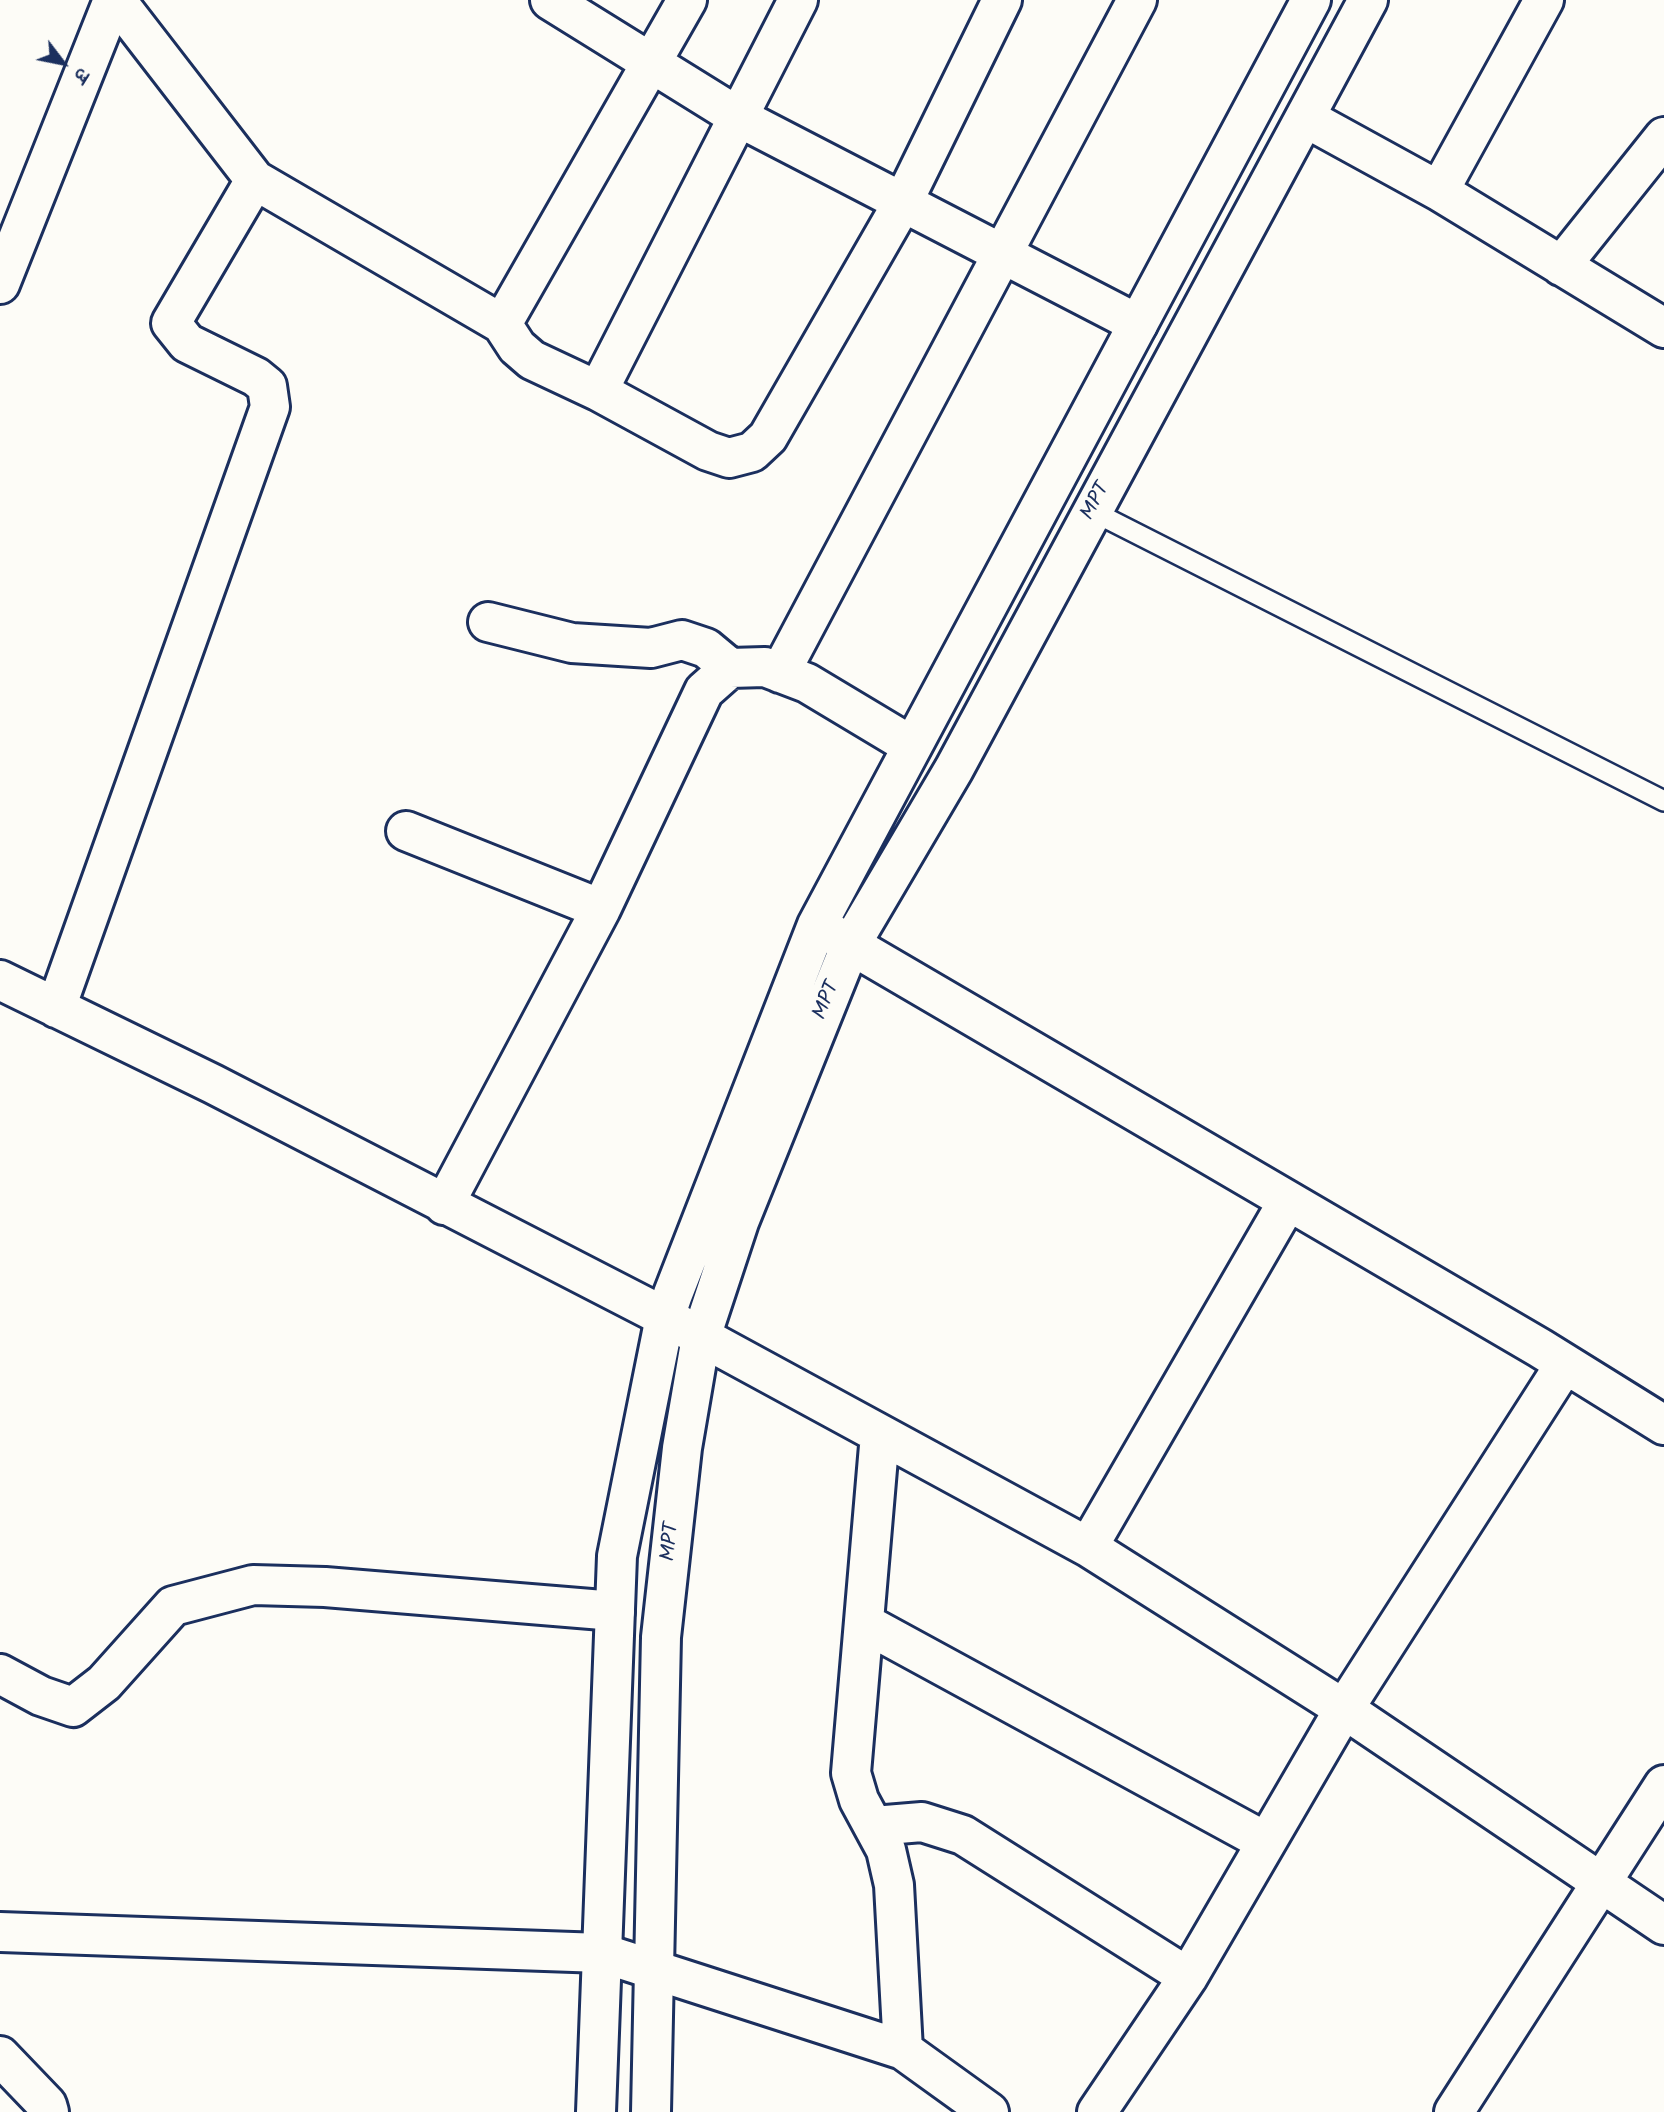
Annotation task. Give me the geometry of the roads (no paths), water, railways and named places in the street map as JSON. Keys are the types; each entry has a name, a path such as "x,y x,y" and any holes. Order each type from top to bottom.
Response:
{"street":[{"path":"114,0 255,180 502,324 517,346 532,360 597,391 708,451 729,458 751,452 768,437 903,202 1002,0"},
{"path":"0,284 114,0"},
{"path":"550,0 740,118 1138,324"},
{"path":"502,324 653,64 687,0"},
{"path":"597,391 740,118 798,0"},
{"path":"780,673 1137,0"},
{"path":"596,2112 617,1556 665,1317 817,925 1311,0"},
{"name":"MPT","path":"651,2112 661,1637 682,1448 701,1337 739,1222 851,944 954,769 1368,0"},
{"path":"1439,191 1544,0"},
{"path":"1306,118 1439,191 1664,328"},
{"path":"1561,266 1664,137"},
{"path":"56,1008 270,407 267,386 256,377 187,343 170,323 255,180"},
{"path":"488,622 572,643 651,648 682,640 706,648 730,668"},
{"path":"444,1205 601,909 704,691 730,668 765,667 807,683 912,746"},
{"path":"406,831 601,909"},
{"path":"817,925 1565,1364 1664,1425"},
{"path":"0,980 213,1084 665,1317 1088,1547 1344,1709 1604,1881 1664,1925"},
{"path":"1088,1547 1288,1201"},
{"path":"1097,2112 1188,1977 1344,1709 1565,1364"},
{"path":"880,1434 852,1773 859,1800 886,1850 894,1885 904,2050"},
{"path":"0,1674 41,1696 73,1707 104,1683 173,1606 253,1585 325,1587 615,1611"},
{"path":"864,1623 1266,1842"},
{"path":"1454,2112 1664,1786"},
{"path":"874,1825 922,1822 963,1835 1188,1977"},
{"path":"0,1932 602,1953 904,2050 989,2112"},
{"path":"0,2056 47,2105 49,2112"}],"lane":[{"path":"1092,511 1664,801"}]}
